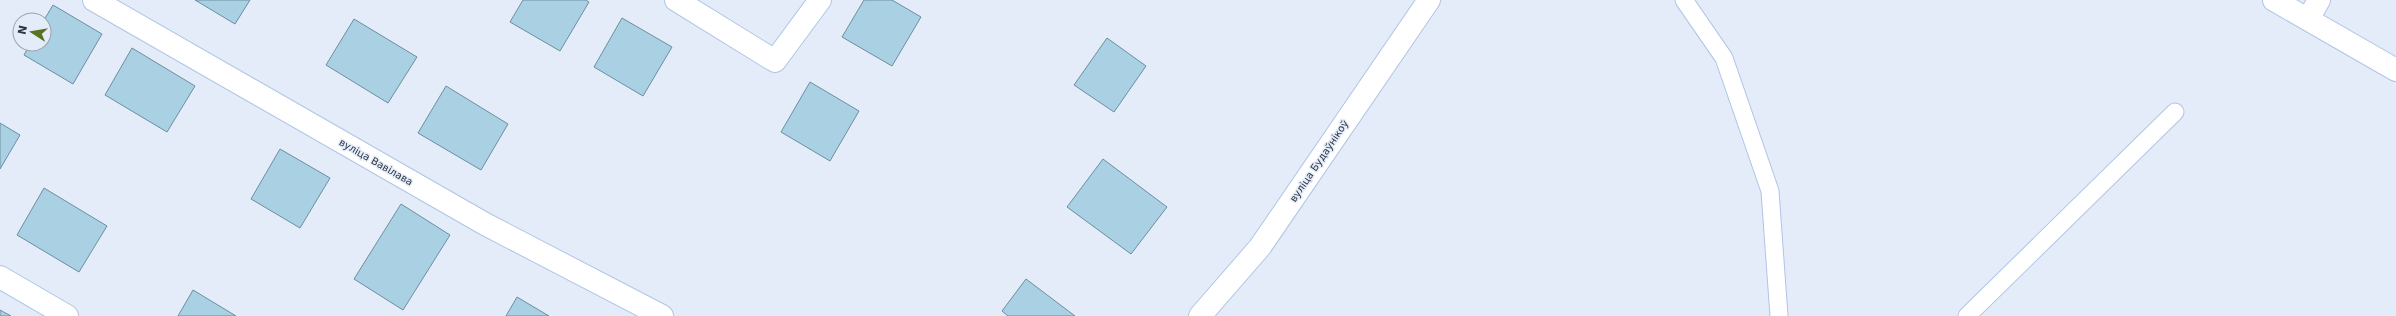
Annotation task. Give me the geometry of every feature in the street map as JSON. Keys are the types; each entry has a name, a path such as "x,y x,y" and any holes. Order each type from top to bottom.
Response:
{"street":[{"name":"вуліца Вавілава","path":"94,0 484,224 662,316"},
{"path":"676,0 775,61 820,0"},
{"name":"вуліца Будаўнікоў","path":"1200,316 1260,247 1429,0"},
{"path":"2274,0 2396,70"},
{"path":"2308,19 2318,0"},
{"path":"0,278 67,316"}],"lane":[{"path":"1684,0 1724,58 1770,191 1779,316"},
{"path":"1967,316 2175,112"}],"building":[{"path":"195,0 250,0 235,24"},
{"path":"523,0 586,0 589,2 560,51 510,22"},
{"path":"864,0 892,0 921,17 892,66 842,37"},
{"path":"53,5 102,34 73,84 24,55 26,52 52,52 52,12 49,12"},
{"path":"622,18 672,47 643,96 594,67"},
{"path":"354,19 417,57 388,103 326,65"},
{"path":"1107,38 1146,66 1114,112 1074,85"},
{"path":"132,48 195,86 167,132 105,95"},
{"path":"810,82 859,111 830,161 781,132"},
{"path":"446,86 508,124 481,170 418,133"},
{"path":"0,123 20,135 0,169"},
{"path":"280,149 330,178 300,228 251,199"},
{"path":"1103,159 1167,207 1131,254 1067,207"},
{"path":"44,188 107,226 79,272 17,235"},
{"path":"401,204 450,235 403,310 354,279"},
{"path":"1026,279 1075,316 1008,316 1002,311"},
{"path":"193,290 236,316 178,316"},
{"path":"517,297 549,316 506,316"},
{"path":"0,310 11,316 0,316"}]}
